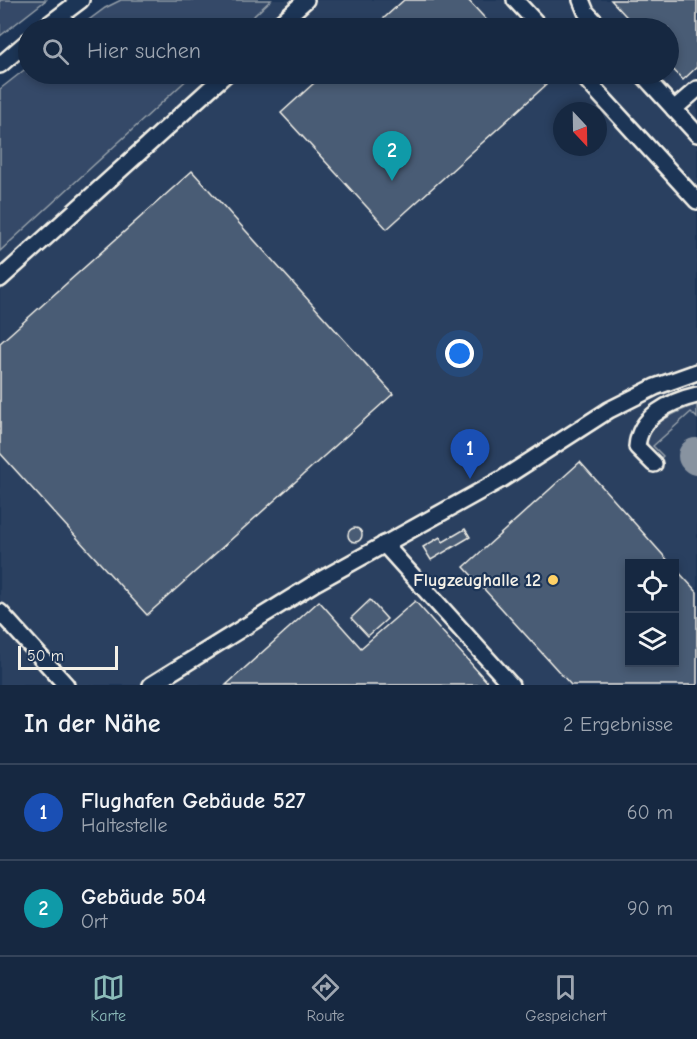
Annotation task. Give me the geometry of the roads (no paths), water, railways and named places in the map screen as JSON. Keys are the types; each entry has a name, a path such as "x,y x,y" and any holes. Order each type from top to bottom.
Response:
{"street":[{"path":"57,18 81,0"},
{"path":"286,18 306,0"},
{"path":"514,0 531,18"},
{"path":"581,0 592,18"},
{"path":"0,65 18,50"},
{"path":"0,279 215,84"},
{"path":"590,84 697,201"},
{"path":"651,84 697,135"},
{"path":"674,109 697,89"},
{"path":"151,685 315,583 502,479 624,402 697,372"},
{"path":"654,464 638,447 640,435 647,422 664,407 697,395"},
{"path":"384,544 511,685"},
{"path":"0,612 66,685"}],"place":[{"name":"Gebäude 504","path":"392,181"},
{"name":"Flughafen Gebäude 527","path":"470,479"},
{"name":"Flugzeughalle 12","path":"553,580"}]}
